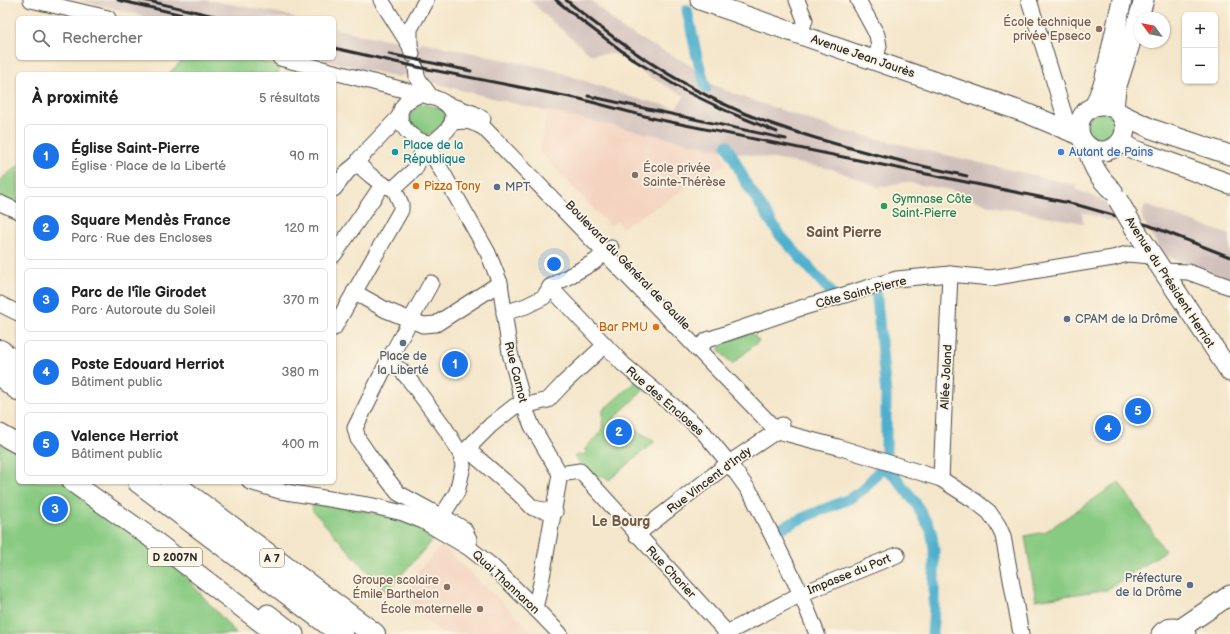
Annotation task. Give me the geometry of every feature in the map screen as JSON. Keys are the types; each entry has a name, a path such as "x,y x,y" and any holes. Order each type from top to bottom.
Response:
{"highway":[{"path":"0,351 16,363"},
{"path":"0,375 16,388"},
{"name":"A 7","path":"142,484 342,634"},
{"name":"A 7","path":"174,484 374,634"}],"main road":[{"path":"1122,0 1104,82 1080,113 1079,124 1083,141 1099,152 1117,145 1129,135 1136,132 1152,130"},
{"path":"1117,145 1126,127 1124,120 1118,111 1114,98 1144,0"},
{"name":"Avenue Jean Jaurès","path":"707,1 1026,113 1083,141"},
{"path":"1080,113 1108,105 1152,130 1230,155"},
{"name":"Avenue Jean Jaurès","path":"1026,113 1080,113"},
{"name":"Avenue du Président Herriot","path":"1083,141 1094,167 1102,181 1115,195 1140,237 1230,372"},
{"path":"1117,145 1128,146 1135,150 1230,184"},
{"name":"Avenue du Président Herriot","path":"1115,195 1110,169 1117,145"},
{"path":"0,419 16,428"},
{"path":"0,434 16,443"},
{"name":"D 2007N","path":"75,484 147,535 276,634"},
{"name":"D 2007N","path":"95,484 146,521 294,634"},
{"path":"1186,632 1230,595"},
{"path":"1160,634 1171,627 1186,632 1230,608"}],"street":[{"path":"31,0 99,16"},
{"path":"336,73 382,86 412,102 439,100 449,105 453,113 452,123 448,129 434,142 426,143 408,132 402,124 412,102 414,61 404,27 381,0"},
{"path":"404,27 426,0"},
{"path":"797,0 805,20 800,34"},
{"path":"858,0 877,35 879,46 875,61"},
{"path":"1029,0 1080,113"},
{"path":"287,60 331,72"},
{"path":"336,186 348,171 358,162 412,102"},
{"name":"Boulevard du Général de Gaulle","path":"449,105 473,113 489,122 608,251"},
{"name":"Boulevard du Général de Gaulle","path":"452,123 459,120 470,122 484,128 608,251 779,428 800,436 941,479 975,500 988,512 998,525 1006,548 1021,634"},
{"path":"336,252 388,186 408,176 415,169 426,143"},
{"name":"Rue Carnot","path":"426,143 488,253 500,283 510,353 524,406 532,426 560,474"},
{"path":"336,324 401,210 401,204 388,186 362,167 358,162"},
{"path":"0,203 16,210"},
{"path":"1127,254 1140,237"},
{"path":"504,313 526,306 544,297 550,287 608,251"},
{"name":"Côte Saint-Pierre","path":"700,346 707,340 801,308 897,280 950,274 991,278 1112,258 1127,254 1230,286"},
{"name":"Allée Joland","path":"941,479 950,274"},
{"path":"431,283 387,363 355,428 358,439 398,493 464,529 469,539 469,548"},
{"path":"354,292 386,310 423,325 436,324 500,283"},
{"name":"Rue des Encloses","path":"550,287 628,368 704,433 729,463 752,495 801,594 817,634"},
{"path":"0,304 16,313"},
{"path":"442,516 457,492 463,466 464,452 491,425 515,406 524,406 548,400 605,344"},
{"path":"387,363 401,370 444,428 464,452 517,492 533,508 554,512"},
{"name":"Rue Vincent d'Indy","path":"636,535 729,463 779,428"},
{"name":"Rue Chorier","path":"560,474 580,471 726,634"},
{"path":"535,608 541,583 560,474"},
{"name":"Quai Thannaron","path":"257,484 280,491 403,513 423,521 469,548 492,566 560,634"},
{"name":"Impasse du Port","path":"726,634 801,594 897,555"}],"shaded area":[{"path":"79,0 207,0 289,16 142,16"},
{"path":"530,0 591,0 622,29 690,65 709,83 734,94 843,131 1075,185 1077,190 1105,201 1114,222 1082,212 1083,223 987,205 951,190 905,182 879,187 832,169 721,150 476,94 435,83 416,72 397,77 325,60 336,60 336,29 361,35 393,40 412,54 421,42 550,69 631,97 676,108 685,96 650,77 615,54 590,54"},
{"name":"École privée Sainte-Thérèse","path":"548,112 721,150 726,164 622,228 617,221 610,226 539,151"},
{"path":"1145,205 1230,235 1230,279 1164,255 1143,221 1142,215"},
{"name":"Groupe scolaire Émile Barthelon","path":"442,546 535,634 442,634 409,602 412,599 404,592 411,583 409,580"}],"green space":[{"path":"183,60 255,60 280,66 278,72 170,72"},
{"path":"421,104 440,108 445,114 442,123 437,129 428,135 411,123 409,118 413,109"},
{"path":"1102,111 1107,112 1118,121 1115,129 1116,138 1107,144 1100,144 1093,141 1088,135 1086,128 1087,121 1092,115"},
{"path":"16,168 16,207 0,200 0,180"},
{"path":"752,333 759,341 732,364 719,350 721,343"},
{"path":"637,380 646,388 614,418 655,441 608,481 602,475 595,481 574,456 586,454 585,449 602,430 603,410"},
{"path":"0,434 16,443 16,484 75,484 147,535 237,634 0,634"},
{"path":"1119,482 1165,551 1105,591 1036,600 1025,536 1045,532"},
{"path":"312,500 397,518 437,535 386,592 312,510"}],"waterway":[{"path":"687,10 697,57 706,89"},
{"path":"727,145 746,183 779,234 830,291"},
{"path":"773,532 849,499 864,489 882,467 886,455 886,394 876,289"},
{"path":"882,467 894,475 915,502 931,530 934,549 934,608 932,634"}],"railway":[{"path":"118,0 187,16"},
{"path":"144,0 214,16"},
{"path":"556,0 634,60 683,90 731,113 777,132"},
{"path":"566,0 589,19 639,55 665,72 719,102 775,125 799,133 894,160 967,176"},
{"path":"336,48 422,68 580,99 656,119 1074,204 1148,225 1230,257"},
{"path":"389,54 471,71"},
{"path":"588,96 786,139"}],"place":[{"name":"École technique privée Epseco","path":"1099,29"},
{"name":"Place de la République","path":"395,152"},
{"name":"Autant de Pains","path":"1061,152"},
{"name":"École privée Sainte-Thérèse","path":"635,175"},
{"name":"Pizza Tony","path":"416,186"},
{"name":"MPT","path":"497,187"},
{"name":"Gymnase Côte Saint-Pierre","path":"884,206"},
{"name":"CPAM de la Drôme","path":"1067,319"},
{"name":"Bar PMU","path":"656,327"},
{"name":"Place de la Liberté","path":"403,343"},
{"name":"Église Saint-Pierre","path":"455,364"},
{"name":"Valence Herriot","path":"1138,411"},
{"name":"Poste Edouard Herriot","path":"1108,428"},
{"name":"Square Mendès France","path":"619,432"},
{"name":"Parc de l'île Girodet","path":"55,509"},
{"name":"Préfecture de la Drôme","path":"1190,585"},
{"name":"Groupe scolaire Émile Barthelon","path":"447,587"},
{"name":"École maternelle","path":"480,609"}],"district":[{"name":"Saint Pierre","path":"844,232"},
{"name":"Le Bourg","path":"621,521"}]}
